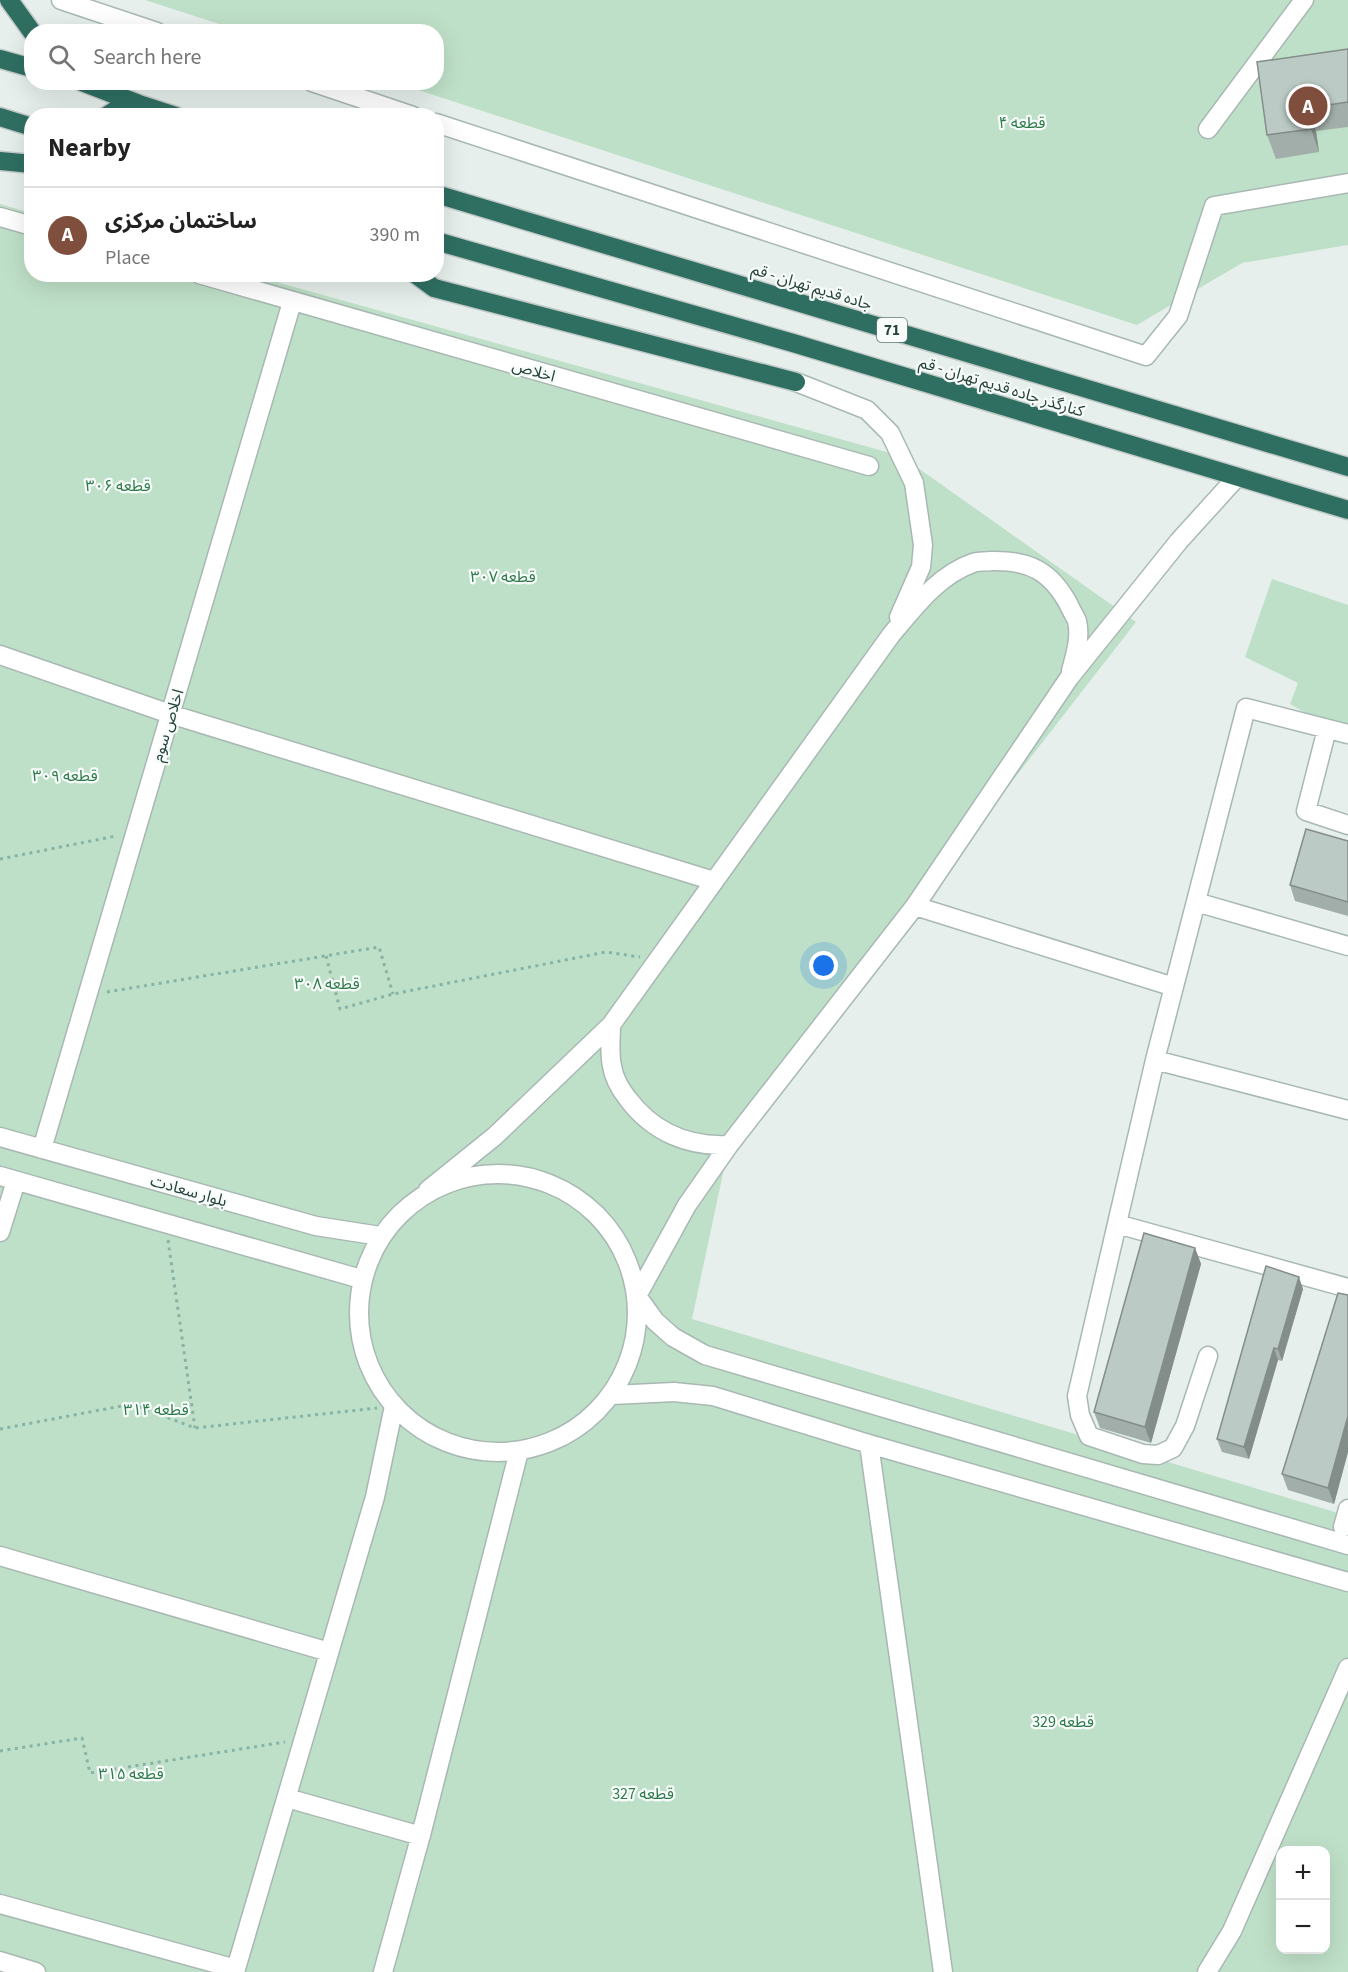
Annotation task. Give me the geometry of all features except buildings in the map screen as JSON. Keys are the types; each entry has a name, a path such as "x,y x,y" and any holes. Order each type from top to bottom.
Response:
{"highway":[{"path":"9,0 26,24"},
{"path":"0,59 24,66"},
{"path":"102,90 151,108"},
{"path":"121,108 139,104"},
{"path":"0,117 24,124"},
{"path":"0,161 24,163"},
{"name":"جاده قدیم تهران - قم","path":"444,196 1348,467"},
{"name":"کنارگذر جاده قدیم تهران - قم","path":"444,243 793,343 1348,510"},
{"path":"426,282 434,288 796,382"}],"street":[{"path":"61,0 133,24"},
{"path":"1208,129 1304,0"},
{"path":"336,90 389,108"},
{"path":"444,126 1146,356 1178,316 1214,206 1348,183"},
{"path":"0,217 24,224"},
{"name":"اخلاص","path":"226,282 869,466"},
{"name":"اخلاص سوم","path":"42,1149 292,302"},
{"path":"796,382 867,410 890,433 914,483 923,545 921,567 891,635"},
{"path":"637,1296 687,1205 729,1145 915,906 1070,678 1179,541 1237,477"},
{"path":"428,1191 471,1175 517,1174 560,1187 597,1214 624,1252 637,1296 637,1329 629,1362 612,1395 586,1422 555,1441 519,1451 484,1452 451,1444 420,1429 394,1406 369,1368 358,1324 361,1279 369,1256 380,1236 401,1210 495,1136 610,1025 891,635 930,591 945,578 974,562 1002,561 1026,565 1050,576 1077,621 1078,645 1070,678"},
{"path":"0,655 170,714 714,881"},
{"path":"1208,1356 1185,1426 1173,1448 1158,1455 1143,1454 1089,1436 1080,1415 1077,1396 1155,1060 1246,708 1348,734"},
{"path":"1327,729 1306,812 1348,825"},
{"path":"1196,902 1348,946"},
{"path":"915,906 1174,987"},
{"path":"610,1025 612,1066 618,1086 638,1112 661,1131 709,1146 729,1145"},
{"path":"1155,1060 1348,1110"},
{"name":"بلوار سعادت","path":"0,1137 316,1226 380,1236"},
{"path":"0,1232 8,1178 361,1279"},
{"path":"1117,1224 1348,1288"},
{"path":"637,1296 656,1321 673,1337 705,1355 1348,1545"},
{"path":"612,1395 674,1392 713,1396 869,1444 1348,1582"},
{"path":"0,1904 236,1971 375,1497 394,1406"},
{"path":"869,1444 943,1972"},
{"path":"383,1972 421,1836 519,1451"},
{"path":"1343,1527 1348,1509"},
{"path":"0,1556 330,1652"},
{"path":"1207,1972 1232,1931 1348,1668"},
{"path":"286,1798 421,1836"},
{"path":"0,1961 36,1972"}],"path":[{"path":"0,860 114,837 137,827"},
{"path":"87,995 379,947 393,994"},
{"path":"326,956 340,1009 393,994 606,952 658,959"},
{"path":"166,1223 195,1428"},
{"path":"0,1429 132,1404 195,1428 394,1406"},
{"path":"0,1751 82,1738 90,1773 304,1739"}],"green space":[{"name":"قطعه ۴","path":"145,0 1348,0 1348,245 1242,263 1137,325 418,90 444,90 444,24 219,24"},
{"path":"0,204 24,211 24,282 276,282 901,456 1136,622 729,1145 692,1319 1348,1516 1348,1972 0,1972"},
{"path":"1272,579 1348,605 1348,726 1317,720 1290,704 1298,683 1245,657"}],"place":[{"name":"ساختمان مرکزی","path":"1308,106"}],"park label":[{"name":"قطعه ۳۰۶","path":"118,485"},
{"name":"قطعه ۳۰۷","path":"503,576"},
{"name":"قطعه ۳۰۹","path":"65,775"},
{"name":"قطعه ۳۰۸","path":"327,983"},
{"name":"قطعه ۳۱۴","path":"156,1409"},
{"name":"قطعه 329","path":"1063,1721"},
{"name":"قطعه ۳۱۵","path":"131,1773"},
{"name":"قطعه 327","path":"643,1793"}]}
